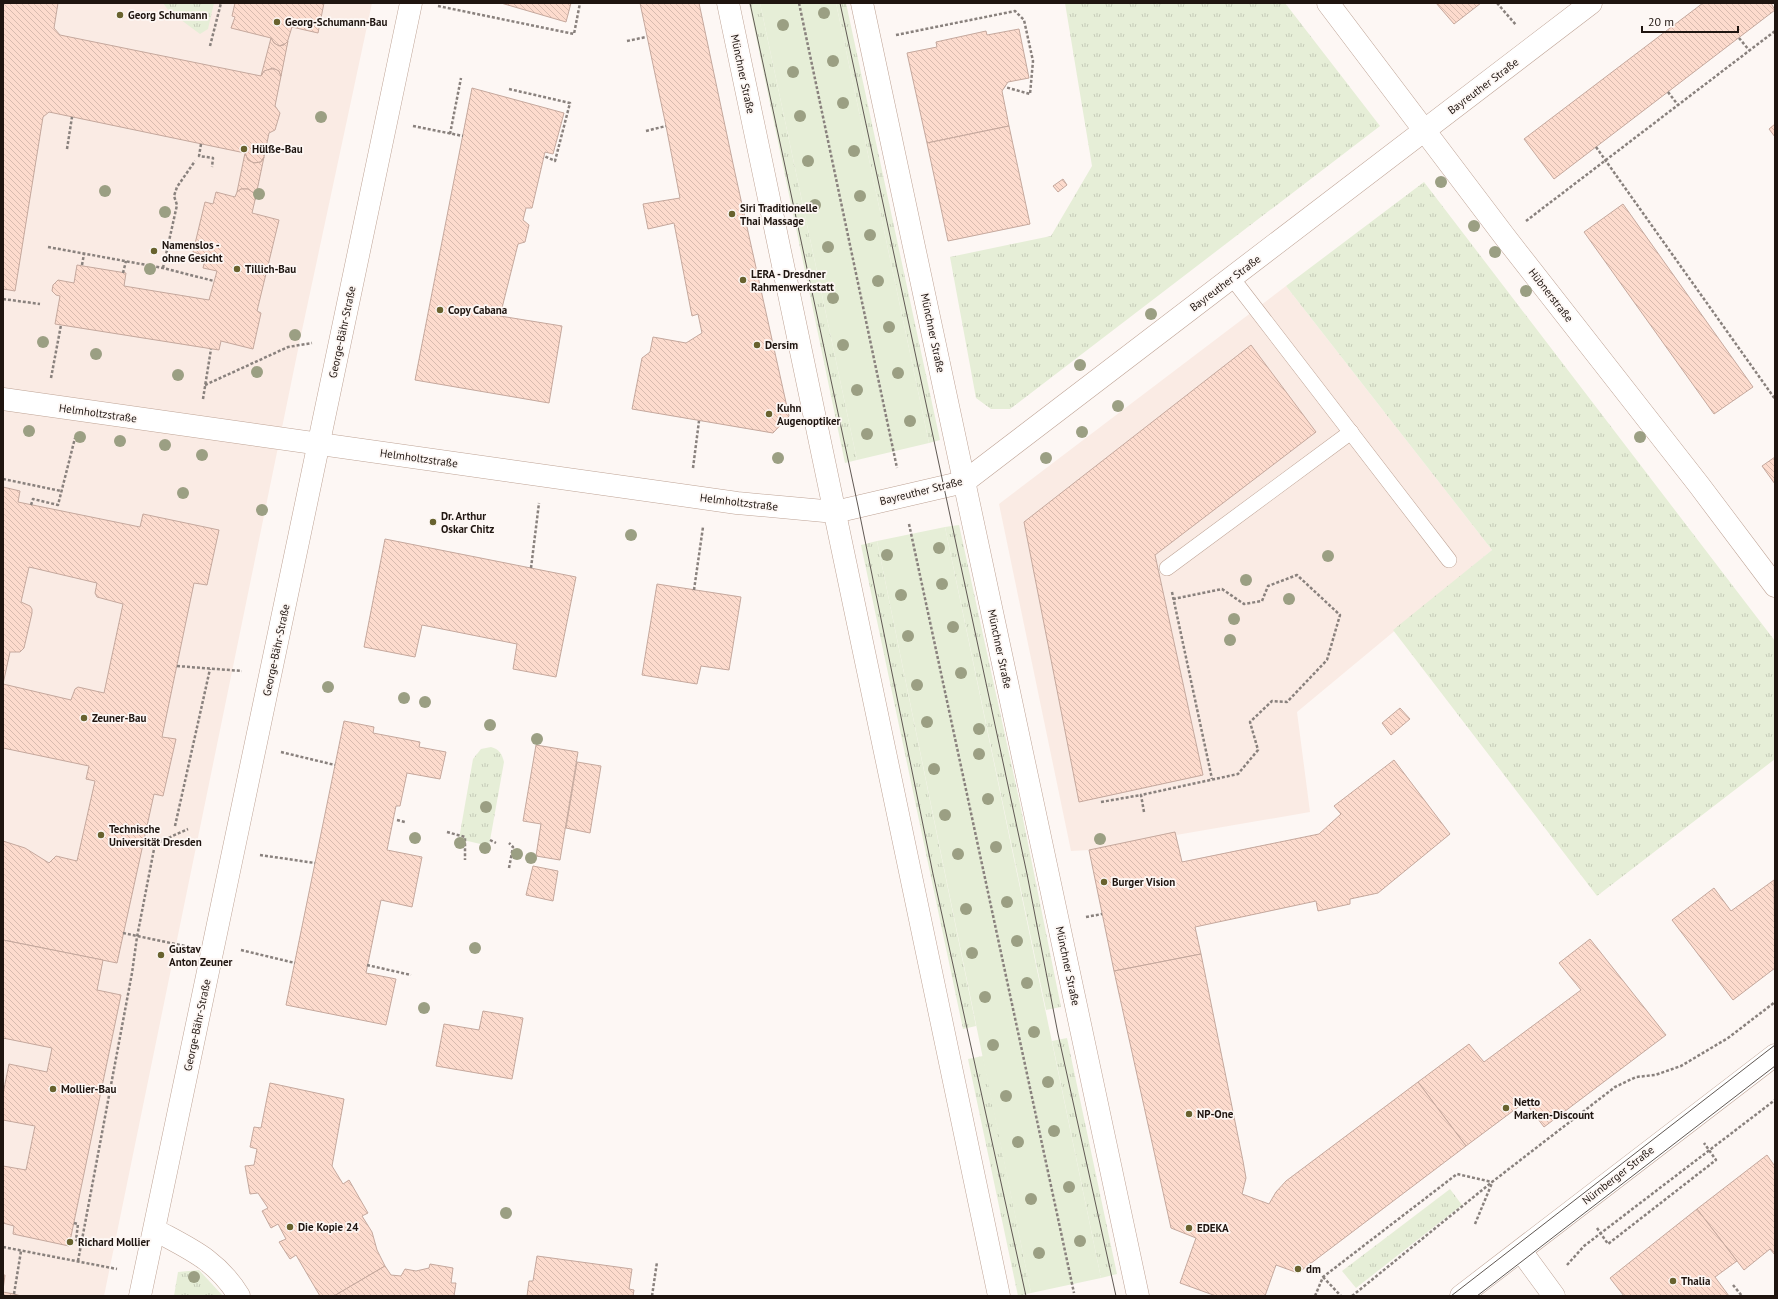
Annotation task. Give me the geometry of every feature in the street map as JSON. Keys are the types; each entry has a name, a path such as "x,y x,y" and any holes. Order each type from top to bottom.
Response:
{"street":[{"name":"Münchner Straße","path":"728,3 999,1296"},
{"name":"Münchner Straße","path":"862,3 1138,1296"},
{"name":"Hübnerstraße","path":"1328,3 1775,586"},
{"name":"Bayreuther Straße","path":"835,512 964,482 1591,3"},
{"name":"George-Bähr-Straße","path":"140,1296 387,120 421,4"},
{"name":"Helmholtzstraße","path":"3,399 543,476 698,497 835,512"},
{"name":"Nürnberger Straße","path":"1461,1296 1775,1055"},
{"path":"155,1230 204,1257 220,1271 240,1296"},
{"path":"1521,1251 1551,1293"}],"lane":[{"path":"1232,278 1449,560"},
{"path":"1167,568 1351,432"}],"path":[{"path":"210,46 221,3"},
{"path":"421,4 574,34 580,3"},
{"path":"870,40 1015,11 1024,20 1034,62 1030,94 1005,87"},
{"path":"1506,237 1775,31"},
{"path":"627,41 646,36"},
{"path":"1739,38 1750,50"},
{"path":"450,134 461,78"},
{"path":"509,89 570,103 555,161 544,156"},
{"path":"1668,92 1678,105"},
{"path":"67,149 72,117"},
{"path":"387,120 463,136"},
{"path":"646,131 666,126"},
{"path":"201,144 199,156 213,158 212,167"},
{"path":"1596,147 1775,399"},
{"path":"162,268 177,205 174,196 177,187 195,161"},
{"path":"48,247 162,268 214,281"},
{"path":"82,265 84,254"},
{"path":"123,273 126,261"},
{"path":"3,299 40,304"},
{"path":"46,405 61,325"},
{"path":"205,385 288,347 341,337"},
{"path":"198,427 211,349"},
{"path":"31,504 33,499 58,505 82,410"},
{"path":"694,590 698,497 699,421"},
{"path":"531,568 543,476"},
{"path":"3,479 61,491"},
{"path":"1101,802 1238,774 1258,750 1250,722 1272,701 1287,702 1327,660 1340,615 1297,575 1268,586 1262,601 1244,604 1222,589 1173,599"},
{"path":"1170,586 1212,779"},
{"path":"177,666 271,673"},
{"path":"175,826 210,668"},
{"path":"256,747 335,765"},
{"path":"1140,795 1144,812"},
{"path":"397,820 405,822"},
{"path":"144,841 155,844 188,829"},
{"path":"447,832 465,837 465,860"},
{"path":"490,840 496,843"},
{"path":"508,868 513,847 510,843"},
{"path":"78,1261 155,844"},
{"path":"234,851 315,863"},
{"path":"123,933 137,937 214,948 294,964"},
{"path":"367,965 411,975"},
{"path":"1352,1296 1492,1182 1615,1087 1636,1077 1655,1075 1681,1066 1728,1038 1775,1002"},
{"path":"1016,1025 1074,1293"},
{"path":"1551,1293 1564,1268 1584,1246 1775,1100"},
{"path":"1608,1244 1716,1160"},
{"path":"1315,1296 1323,1277 1457,1174 1492,1182"},
{"path":"1475,1224 1492,1182"},
{"path":"74,1223 78,1224 76,1240 82,1242"},
{"path":"3,1247 145,1274"},
{"path":"14,1294 21,1251"},
{"path":"652,1296 657,1262"},
{"path":"1323,1277 1341,1296"},
{"path":"1733,1285 1742,1296"}],"shaded area":[{"name":"Technische Universität Dresden","path":"3,3 372,3 301,335 104,1296 3,1296"},
{"path":"1286,286 1492,550 1297,712 1310,812 1089,850 1071,851 999,504"}],"green space":[{"path":"163,3 214,3 208,29 200,34 169,11"},
{"path":"749,3 760,3 857,460 845,463"},
{"path":"760,3 836,3 929,443 857,460"},
{"path":"836,3 846,3 940,440 929,443"},
{"path":"1065,3 1285,3 1380,126 1010,409 991,409 976,398 950,257 1051,236 1092,166"},
{"path":"1424,182 1775,641 1775,759 1597,896 1393,630 1492,550 1286,286"},
{"path":"959,525 1019,799 1061,1007 1046,1010 945,527"},
{"path":"945,527 1101,1278 1031,1293 877,541"},
{"path":"877,541 976,1026 963,1029 861,545"},
{"path":"491,747 500,752 504,762 489,846 459,839 473,759 481,749"},
{"path":"1067,1038 1117,1274 1101,1278 1052,1041"},
{"path":"983,1056 1031,1293 1018,1296 968,1059"},
{"path":"1450,1189 1462,1205 1356,1288 1342,1271"},
{"path":"199,1270 223,1296 174,1296 178,1272"}],"building":[{"name":"Hülße-Bau","path":"3,3 58,3 54,28 60,35 261,76 266,69 276,69 279,71 281,76 275,106 280,113 275,130 269,133 264,157 261,162 254,163 248,160 245,153 49,112 43,117 15,291 3,289"},
{"name":"Georg-Schumann-Bau","path":"235,3 324,3 318,33 292,27 287,43 279,46 274,43 271,38 231,28 235,17 232,16"},
{"path":"501,3 571,3 566,22"},
{"path":"640,3 699,3 789,416 773,433 632,409 642,358 650,352 653,337 686,343 702,333 698,314 692,316 674,223 648,229 643,204 680,198"},
{"path":"1436,3 1481,3 1454,24"},
{"path":"1703,3 1771,3 1775,10 1554,179 1524,139"},
{"path":"1019,29 1029,78 1008,82 1002,91 1009,126 927,143 907,53 937,47 936,42 986,31 987,35"},
{"path":"271,38 274,43 279,46 284,45 288,41 281,76 279,71 273,68 264,71 261,76"},
{"path":"472,88 564,113 553,154 545,152 532,208 526,208 523,220 529,225 525,242 518,244 500,316 562,326 549,403 415,380"},
{"path":"1775,124 1775,137 1769,129"},
{"path":"1009,126 1030,224 948,241 927,143"},
{"path":"245,153 248,160 254,163 261,162 264,157 255,200 255,194 248,189 241,189 237,192"},
{"path":"1063,179 1067,185 1058,192 1053,186"},
{"name":"Tillich-Bau","path":"241,189 248,189 255,194 252,213 279,220 257,311 261,313 253,349 221,341 219,350 55,324 60,296 56,295 52,291 53,285 58,280 74,283 77,265 126,273 124,286 209,300 217,271 203,268 206,256 193,252 205,202 213,204 216,192 235,197 237,192"},
{"path":"1623,204 1753,387 1714,414 1584,232"},
{"path":"1251,345 1316,432 1155,555 1203,775 1079,802 1024,522"},
{"path":"1775,457 1775,484 1762,466"},
{"name":"Zeuner-Bau","path":"3,487 20,491 18,502 140,527 143,514 219,530 207,585 194,583 162,737 176,739 163,796 154,794 117,963 3,940 3,841 25,848 49,863 56,856 77,861 95,781 86,779 89,766 3,748","holes":["29,567 97,583 95,593 97,597 123,604 104,693 78,687 75,689 71,700 3,684 10,652 20,652 24,648 32,613 30,606 21,602"]},
{"path":"385,539 576,577 556,677 513,669 517,644 422,625 415,657 364,647"},
{"path":"657,584 741,597 729,670 701,666 697,684 642,675"},
{"path":"1400,708 1410,719 1391,735 1382,723"},
{"path":"344,721 374,727 373,733 420,742 419,747 446,752 440,779 407,773 400,806 396,806 387,850 422,857 412,907 381,900 366,973 396,979 386,1025 286,1005"},
{"path":"536,745 578,752 560,860 536,856 541,824 523,821"},
{"path":"1394,760 1450,834 1378,893 1350,899 1350,904 1318,911 1316,901 1195,927 1201,954 1114,971 1089,850 1175,832 1182,862 1319,834 1341,814 1334,806"},
{"path":"577,762 601,766 590,833 566,828"},
{"path":"533,866 558,871 553,901 526,895"},
{"path":"1774,880 1775,968 1733,1000 1672,920 1714,888 1731,911"},
{"path":"1590,939 1666,1035 1544,1127 1525,1102 1466,1146 1418,1082 1469,1044 1484,1062 1581,990 1559,963"},
{"name":"Mollier-Bau","path":"3,940 103,960 97,990 121,995 69,1246 13,1234 14,1226 3,1223 3,1166 26,1170 35,1126 3,1120 3,1094 9,1064 47,1072 52,1048 3,1038"},
{"name":"NP-One","path":"1201,954 1246,1178 1242,1194 1269,1204 1276,1192 1286,1181 1418,1082 1466,1146 1298,1273 1276,1265 1265,1296 1216,1296 1180,1283 1196,1238 1171,1228 1114,971"},
{"path":"483,1011 523,1018 512,1079 436,1066 444,1024 479,1030"},
{"path":"270,1083 344,1099 332,1166 343,1184 349,1180 368,1213 362,1216 372,1232 377,1250 385,1266 334,1296 320,1296 296,1255 290,1259 279,1242 286,1239 278,1224 271,1228 262,1211 268,1208 258,1193 250,1194 245,1166 254,1165 257,1149 250,1147 254,1127 261,1128"},
{"path":"1767,1155 1774,1165 1775,1164 1775,1255 1770,1249 1744,1270 1697,1209"},
{"path":"1697,1209 1737,1261 1715,1277 1729,1296 1624,1296 1610,1278"},
{"path":"537,1256 632,1269 629,1289 634,1290 633,1296 527,1296 529,1281 533,1281"},
{"path":"430,1264 453,1268 451,1283 456,1283 454,1296 334,1296 385,1266 391,1275 401,1276 405,1269 416,1271 429,1268"},
{"path":"3,1275 5,1275 3,1290"},
{"path":"3,1292 14,1294 21,1296 3,1296"}],"tram line":[{"path":"750,3 858,506 933,874 1026,1296"},
{"path":"840,3 1027,874 1058,1034 1116,1296"},
{"path":"1451,1296 1775,1045"},
{"path":"1477,1296 1775,1066"}],"place":[{"name":"Georg Schumann","path":"120,15"},
{"name":"Georg-Schumann-Bau","path":"277,22"},
{"name":"Hülße-Bau","path":"244,149"},
{"name":"Siri Traditionelle Thai Massage","path":"732,214"},
{"name":"Namenslos - ohne Gesicht","path":"154,251"},
{"name":"Tillich-Bau","path":"237,269"},
{"name":"LERA - Dresdner Rahmenwerkstatt","path":"743,280"},
{"name":"Copy Cabana","path":"440,310"},
{"name":"Dersim","path":"757,345"},
{"name":"Kuhn Augenoptiker","path":"769,414"},
{"name":"Dr. Arthur Oskar Chitz","path":"433,522"},
{"name":"Zeuner-Bau","path":"84,718"},
{"name":"Technische Universität Dresden","path":"101,835"},
{"name":"Burger Vision","path":"1104,882"},
{"name":"Gustav Anton Zeuner","path":"161,955"},
{"name":"Mollier-Bau","path":"53,1089"},
{"name":"Netto Marken-Discount","path":"1506,1108"},
{"name":"NP-One","path":"1189,1114"},
{"name":"Die Kopie 24","path":"290,1227"},
{"name":"EDEKA","path":"1189,1228"},
{"name":"Richard Mollier","path":"70,1242"},
{"name":"dm","path":"1298,1269"},
{"name":"Thalia","path":"1673,1281"}]}
